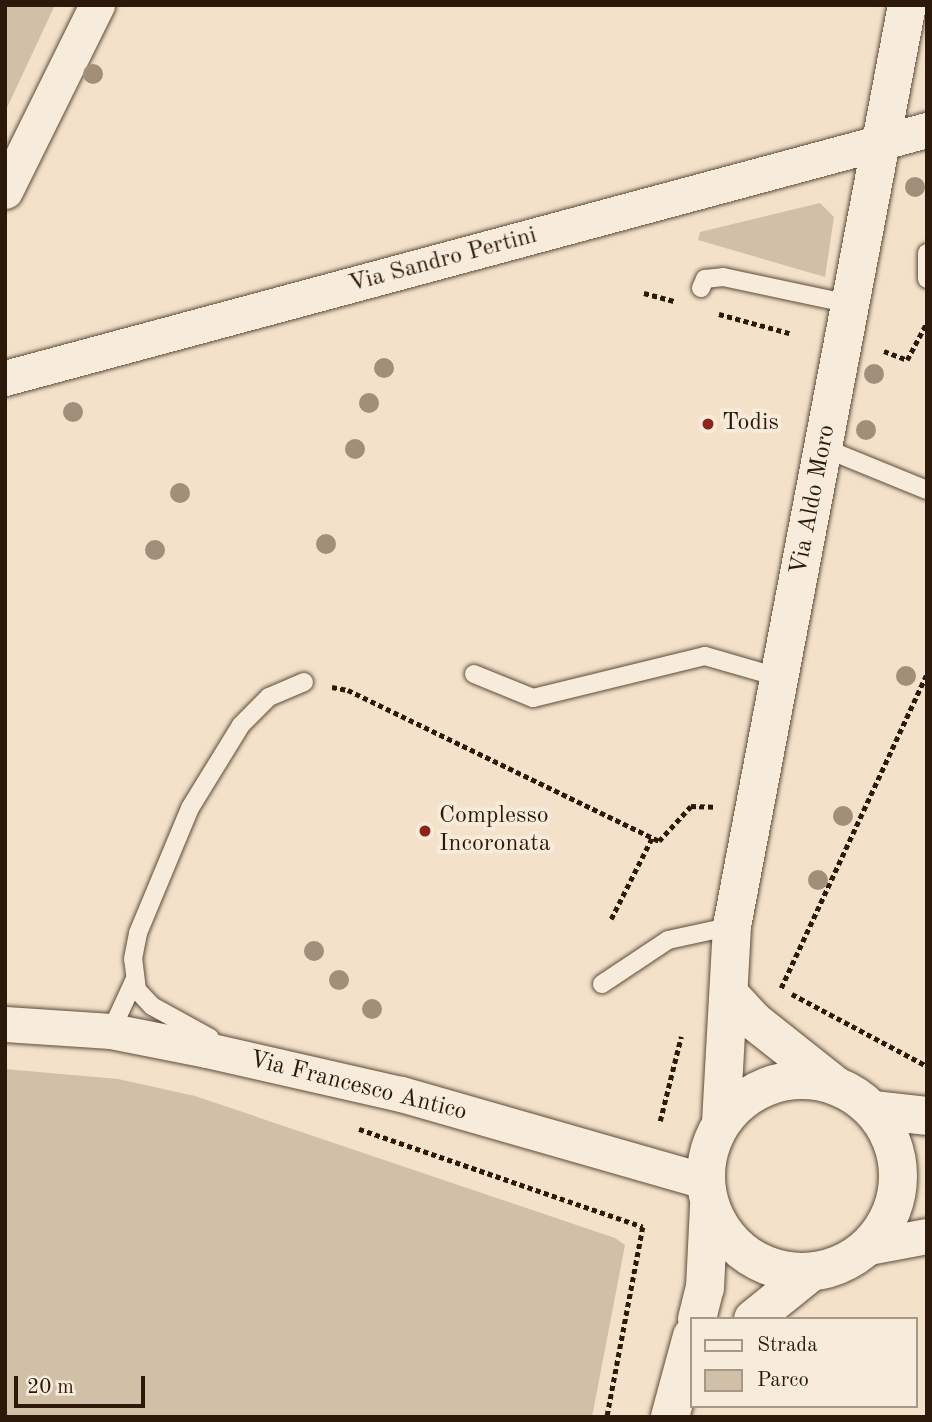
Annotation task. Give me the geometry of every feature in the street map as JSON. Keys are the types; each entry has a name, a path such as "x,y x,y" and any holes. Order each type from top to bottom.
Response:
{"main road":[{"name":"Via Aldo Moro","path":"721,1123 732,996 732,926 907,5"},
{"path":"707,1194 724,1235 748,1257 777,1270 810,1273 841,1265 868,1247 888,1221 912,1170 873,1110 837,1086 754,1021 732,996"},
{"path":"698,1317 705,1288 708,1151 721,1123 743,1099 772,1084 805,1080 837,1086"},
{"path":"873,1110 927,1116"},
{"path":"755,1317 810,1273"},
{"path":"670,1417 690,1342"}],"street":[{"path":"5,191 97,5"},
{"name":"Via Sandro Pertini","path":"5,378 927,130"},
{"name":"Via Francesco Antico","path":"5,1024 111,1031 401,1094 707,1194"},
{"path":"868,1247 927,1236"}],"lane":[{"path":"927,253 927,279"},
{"path":"701,288 705,279 723,277 850,304"},
{"path":"824,448 927,490"},
{"path":"474,674 533,698 705,656 781,678"},
{"path":"111,1031 134,981 138,933 190,808 241,724 269,697 304,682"},
{"path":"602,984 668,940 732,926"},
{"path":"134,981 152,1006 257,1062"}],"path":[{"path":"874,347 907,360 927,322"},
{"path":"927,673 781,988 927,1066"},
{"path":"304,682 348,690 659,841 691,806 721,807"},
{"path":"611,919 652,838"},
{"path":"660,1121 684,1025"},
{"path":"350,1126 643,1227 607,1417"}],"green space":[{"path":"5,5 55,5 5,112"},
{"path":"820,203 834,217 825,277 698,240 700,232"},
{"path":"5,1069 118,1079 195,1096 615,1238 625,1245 592,1417 5,1417"}],"place":[{"name":"Todis","path":"708,424"},
{"name":"Complesso Incoronata","path":"425,831"}]}
